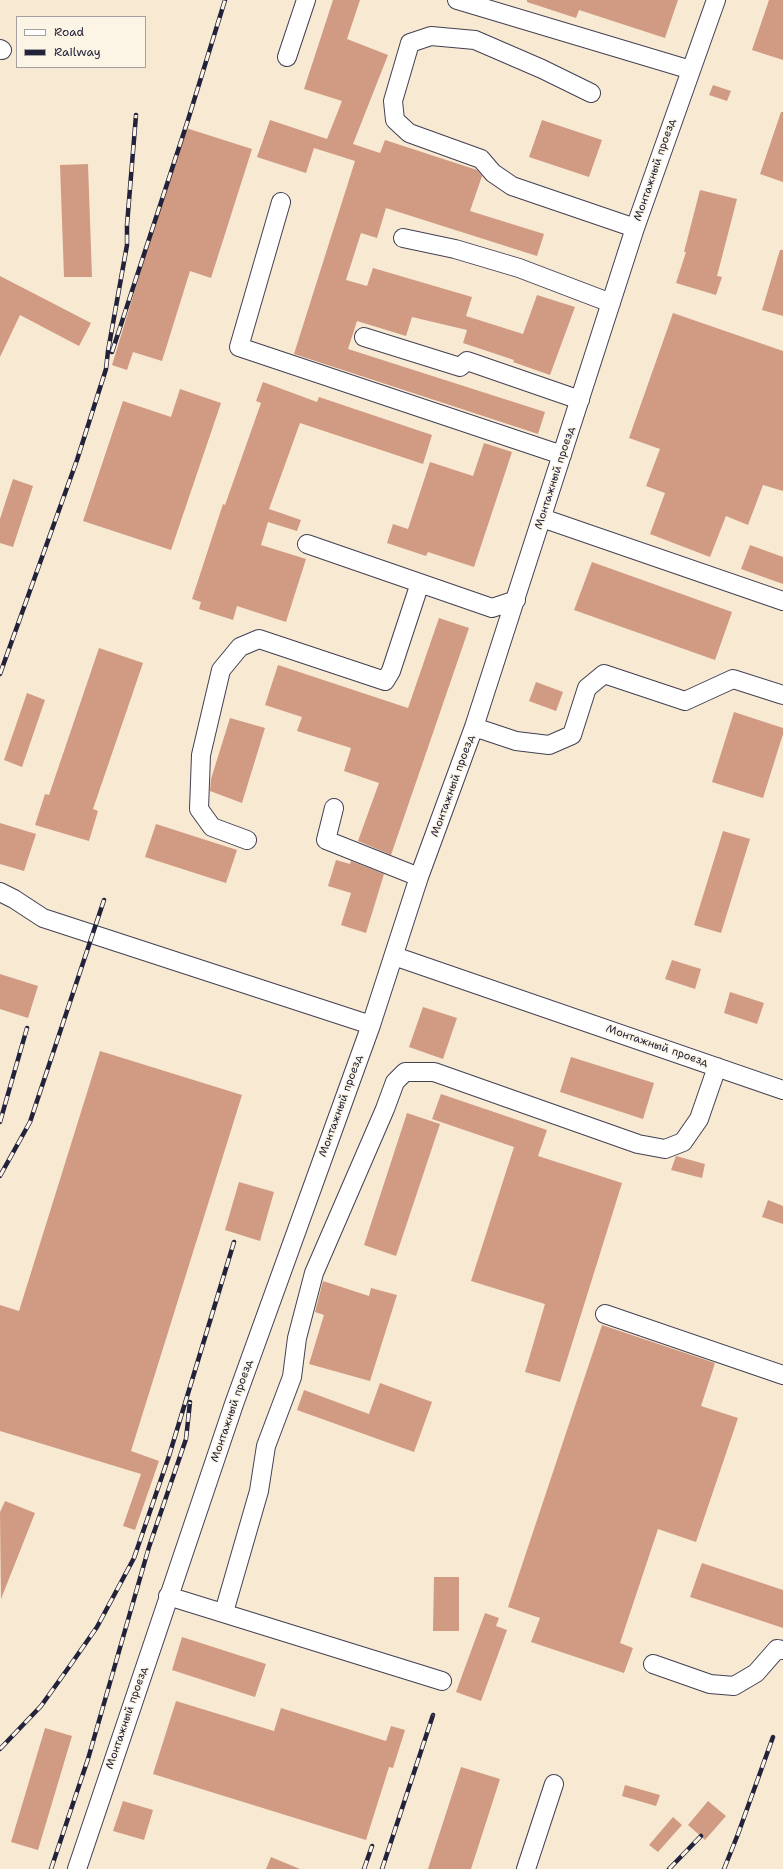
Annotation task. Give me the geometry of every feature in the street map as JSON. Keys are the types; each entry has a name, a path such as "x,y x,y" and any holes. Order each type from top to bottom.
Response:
{"street":[{"path":"287,57 306,0"},
{"path":"457,0 691,70"},
{"name":"Монтажный проезд","path":"77,1869 234,1404 370,1025 419,877 474,727 635,228 716,0"},
{"path":"591,93 542,69 475,40 431,36 410,44 393,102 395,120 409,133 481,159 493,172 512,186 635,228"},
{"path":"280,202 239,347 562,455"},
{"path":"403,238 455,249 519,268 611,303"},
{"path":"364,337 460,367 467,361 580,400"},
{"path":"542,518 783,602"},
{"path":"307,544 492,608 516,600"},
{"path":"247,840 212,827 199,809 201,755 221,670 240,647 259,639 385,681 391,671 420,583"},
{"path":"474,727 516,741 549,745 572,735 587,688 604,674 685,700 733,679 783,695"},
{"path":"334,808 326,840 419,877"},
{"path":"0,892 14,899 43,918 370,1025"},
{"name":"Монтажный проезд","path":"394,956 783,1090"},
{"path":"224,1612 259,1492 266,1446 292,1377 297,1338 314,1273 385,1109 395,1082 406,1072 434,1072 638,1144 665,1149 683,1142 699,1119 717,1067"},
{"path":"605,1314 783,1375"},
{"path":"168,1596 224,1612 442,1681"},
{"path":"653,1664 710,1684 734,1686 756,1673 777,1649 783,1650"},
{"path":"526,1869 554,1784"}],"building":[{"path":"333,0 360,0 347,39 388,55 353,144 380,153 385,140 477,170 482,176 470,211 544,234 537,256 386,208 377,238 361,233 346,280 367,286 373,268 472,297 466,316 523,334 537,295 575,307 550,375 513,362 514,360 463,343 467,330 412,317 406,336 357,321 348,349 545,412 538,434 294,354 355,161 314,148 306,173 257,157 270,120 327,139 342,101 304,89"},
{"path":"527,0 678,0 665,38 579,10 576,18 527,2"},
{"path":"769,0 783,0 783,60 752,50"},
{"path":"713,85 731,91 727,101 709,95"},
{"path":"781,112 783,112 783,182 760,174"},
{"path":"542,120 602,140 589,177 529,157"},
{"path":"186,128 252,149 211,278 190,271 162,361 133,352 127,370 112,365"},
{"path":"88,164 92,277 64,277 60,165"},
{"path":"700,190 737,199 717,276 722,277 716,295 676,283 686,252 684,252"},
{"path":"780,250 783,250 783,316 762,310"},
{"path":"0,276 91,323 79,346 20,315 0,357"},
{"path":"673,313 783,351 783,491 763,485 748,525 726,516 710,557 650,534 665,493 646,486 660,449 629,438"},
{"path":"263,382 317,402 319,397 432,435 423,464 300,423 269,509 301,520 297,531 268,522 261,545 306,559 286,622 237,606 233,620 199,609 201,602 192,599 223,504 225,505 261,403 256,401"},
{"path":"180,389 221,403 171,550 83,521 123,401 171,417"},
{"path":"484,443 512,452 474,567 428,552 426,556 387,543 393,524 408,529 430,462 473,476"},
{"path":"13,479 33,486 13,547 0,543 0,519"},
{"path":"750,545 783,557 783,584 741,569"},
{"path":"592,562 732,612 715,660 574,610"},
{"path":"439,618 469,628 391,855 358,841 379,783 344,771 351,748 297,731 302,717 265,705 278,665 408,708"},
{"path":"99,648 143,663 93,809 98,811 89,841 35,825 45,794 49,795"},
{"path":"536,682 563,692 556,711 529,701"},
{"path":"27,693 45,700 22,767 4,760"},
{"path":"734,712 783,728 783,734 763,798 712,782"},
{"path":"230,718 265,728 242,803 210,791 211,779"},
{"path":"0,823 36,834 24,871 0,864"},
{"path":"156,824 237,850 226,883 145,857"},
{"path":"723,831 750,839 721,933 694,925"},
{"path":"336,860 350,864 351,861 384,874 366,933 341,925 351,893 328,886"},
{"path":"672,960 701,969 695,989 665,979"},
{"path":"0,974 38,986 28,1018 0,1009"},
{"path":"730,992 764,1003 757,1024 724,1013"},
{"path":"423,1007 457,1018 443,1059 409,1047"},
{"path":"100,1051 242,1095 131,1451 159,1461 135,1530 123,1526 141,1474 0,1431 0,1305 19,1311"},
{"path":"571,1057 654,1083 643,1119 560,1092"},
{"path":"441,1094 547,1130 538,1156 622,1183 560,1382 525,1372 545,1304 471,1281 514,1147 432,1119"},
{"path":"407,1113 440,1124 396,1256 364,1245"},
{"path":"676,1156 705,1164 702,1178 671,1170"},
{"path":"239,1182 274,1192 260,1241 225,1230"},
{"path":"768,1200 783,1206 783,1224 762,1217"},
{"path":"323,1281 369,1296 371,1288 397,1295 370,1381 309,1364 324,1315 315,1312"},
{"path":"602,1325 715,1363 701,1406 738,1418 696,1542 658,1529 620,1643 633,1648 624,1673 531,1642 540,1618 508,1607"},
{"path":"380,1383 432,1402 414,1452 297,1410 304,1390 369,1414"},
{"path":"5,1501 35,1513 1,1599 0,1512"},
{"path":"702,1563 783,1590 783,1628 690,1597"},
{"path":"434,1577 459,1577 459,1631 433,1631"},
{"path":"485,1613 499,1618 496,1626 507,1630 481,1701 456,1692"},
{"path":"182,1637 266,1664 255,1697 172,1670"},
{"path":"176,1701 274,1731 281,1708 386,1741 391,1726 405,1730 393,1768 389,1767 366,1840 153,1774"},
{"path":"45,1728 72,1736 38,1850 11,1842"},
{"path":"461,1767 500,1779 471,1869 428,1869"},
{"path":"625,1785 660,1795 656,1806 622,1796"},
{"path":"123,1801 153,1810 144,1840 113,1831"},
{"path":"708,1801 726,1816 705,1840 688,1825"},
{"path":"673,1817 682,1825 658,1852 649,1845"},
{"path":"271,1857 300,1869 266,1869"}],"railway":[{"path":"112,352 188,120 225,0"},
{"path":"0,674 77,460 106,369 127,245 127,225 136,115"},
{"path":"0,1176 30,1122 104,900"},
{"path":"0,1122 27,1028"},
{"path":"0,1749 41,1706 69,1667 97,1627 134,1558 169,1456 234,1242"},
{"path":"51,1869 88,1759 149,1547 186,1439 190,1402"},
{"path":"382,1869 433,1715"},
{"path":"724,1869 773,1737"},
{"path":"669,1869 701,1836"},
{"path":"364,1869 372,1846"}]}
